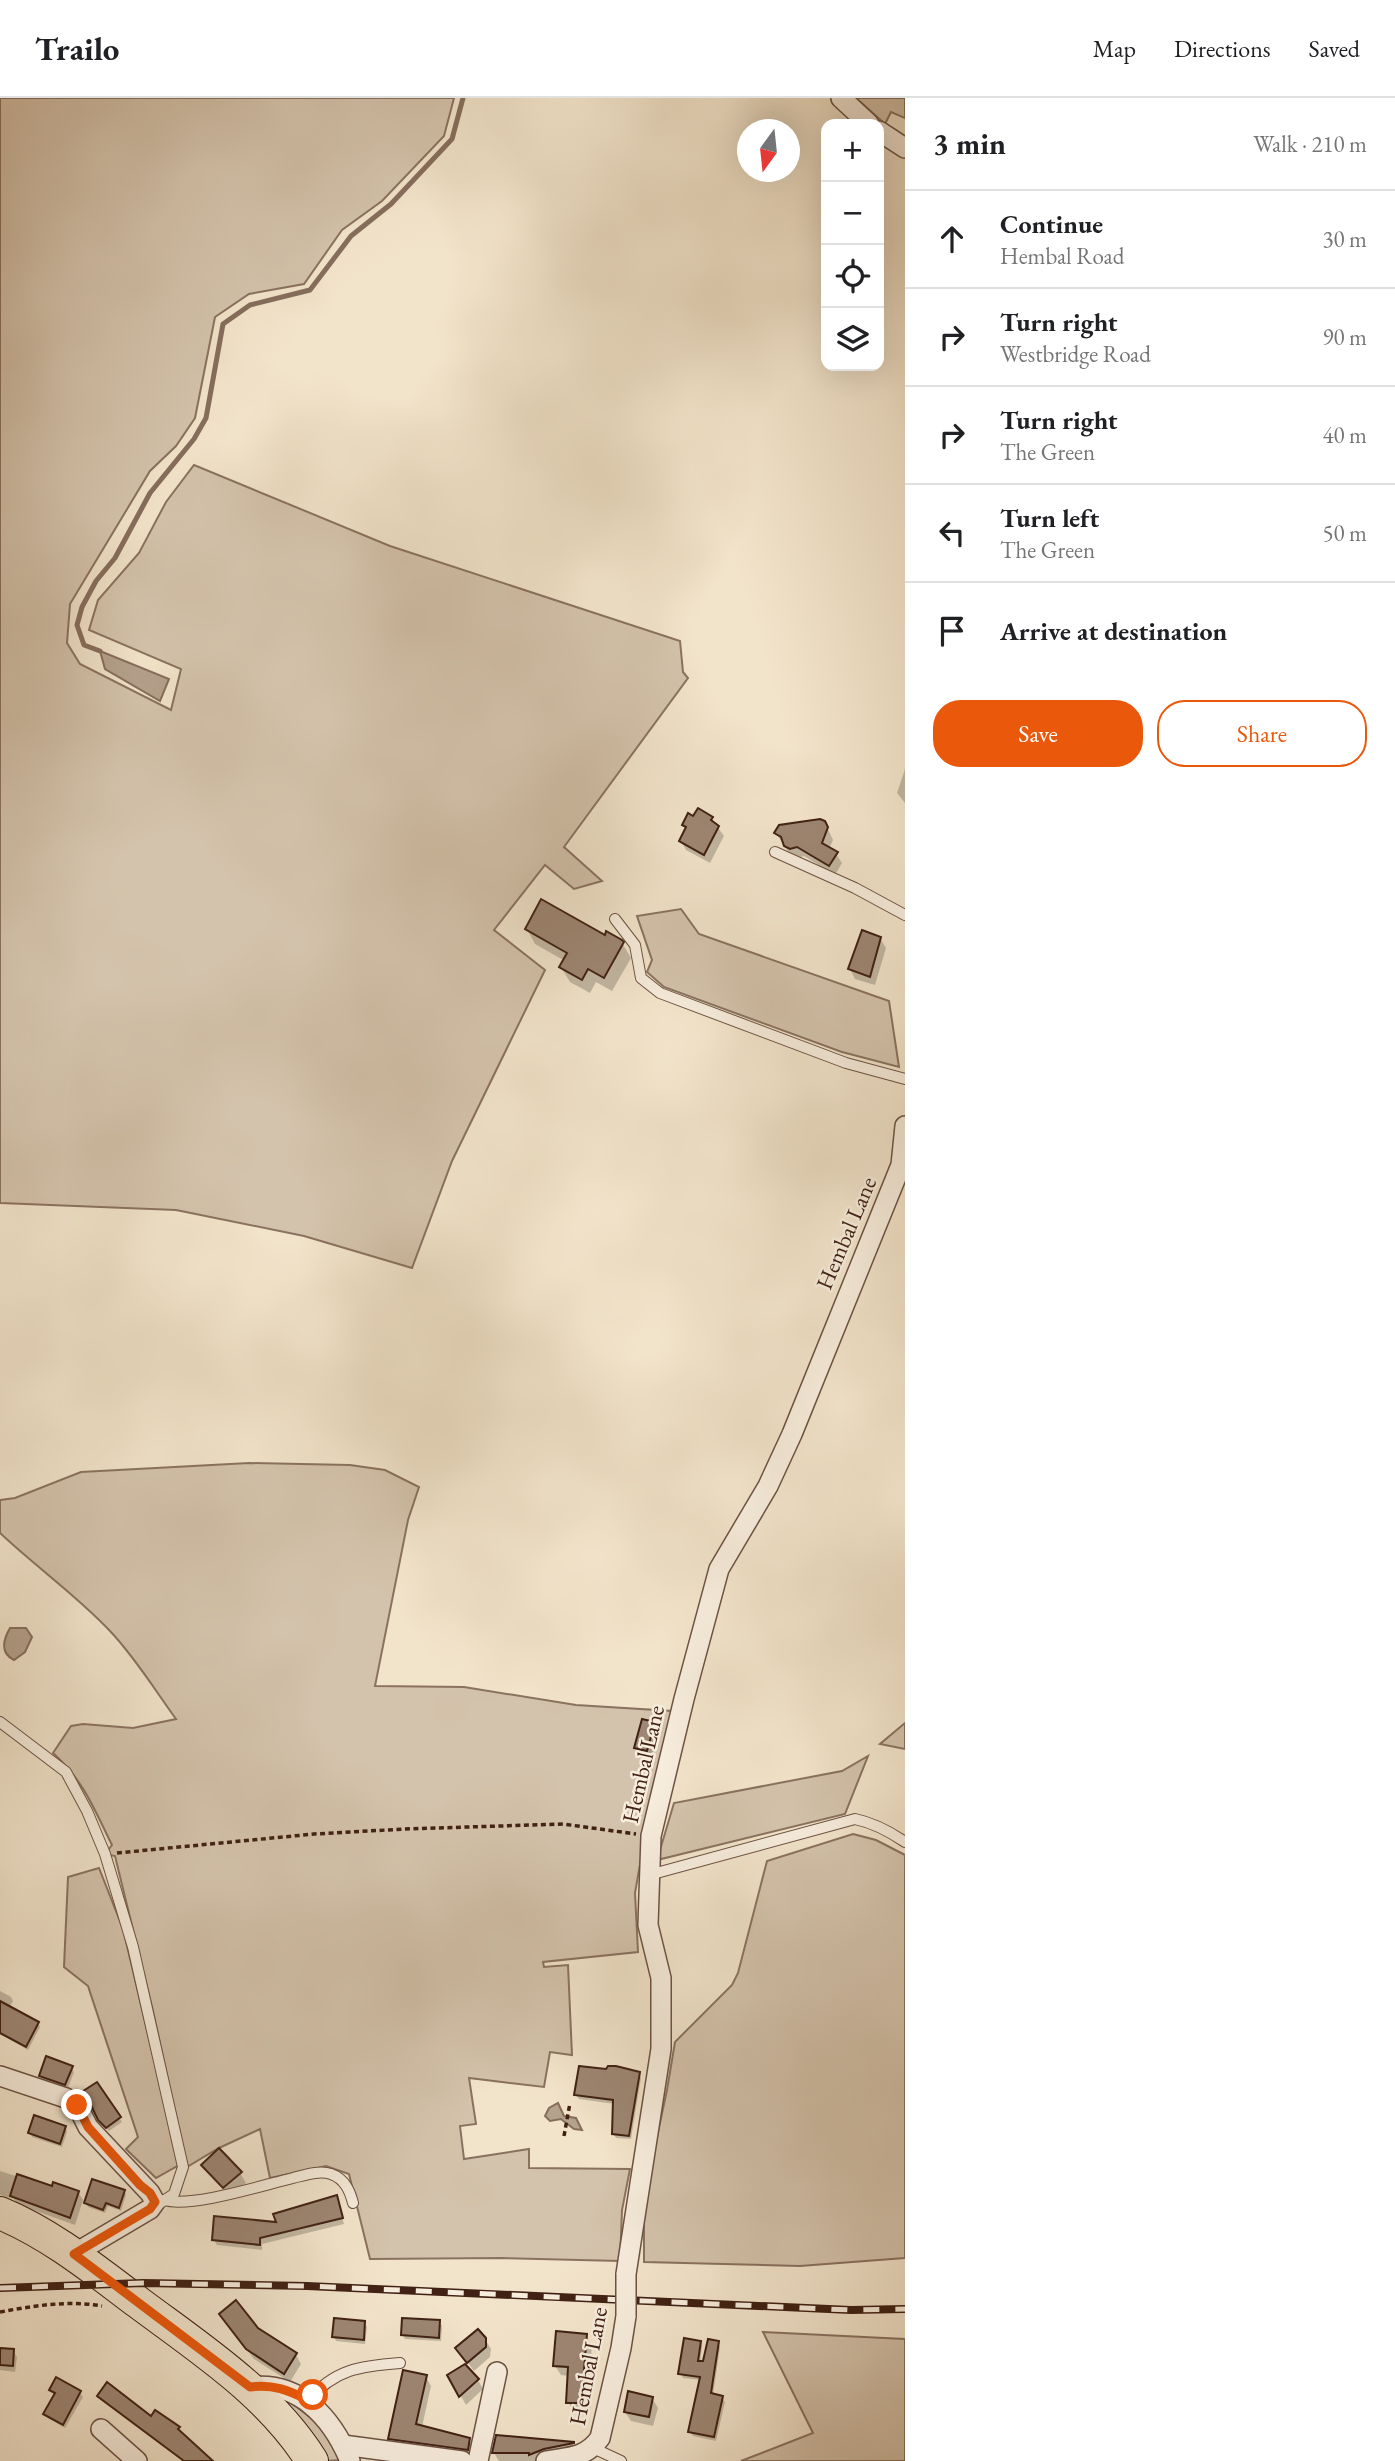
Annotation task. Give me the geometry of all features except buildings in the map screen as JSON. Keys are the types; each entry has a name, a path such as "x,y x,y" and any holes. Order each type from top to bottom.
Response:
{"main road":[{"path":"0,2213 74,2254 250,2387 293,2432 312,2461"}],"street":[{"path":"841,98 864,119"},
{"path":"884,134 905,148"},
{"name":"Hembal Lane","path":"593,2448 600,2438 621,2348 626,2316 626,2274 661,2049 661,1978 648,1925 651,1836 719,1569 768,1486 792,1434 901,1165 905,1126"},
{"path":"0,2076 66,2098 77,2105 88,2127 150,2193 157,2205 74,2254"},
{"path":"478,2461 497,2372"},
{"path":"250,2387 278,2386 308,2400 346,2453 462,2461"},
{"path":"101,2429 137,2461"},
{"path":"546,2461 578,2456 593,2448"}],"lane":[{"path":"775,852 855,888 905,915"},
{"path":"615,919 635,944 641,978 660,993 846,1063 905,1079"},
{"path":"0,1722 66,1772 87,1811 105,1854 133,1948 183,2167 174,2194 157,2205"},
{"path":"648,1875 855,1819 891,1832 905,1842"},
{"path":"157,2205 224,2195 316,2172 332,2174 343,2182 350,2190 353,2203"},
{"path":"308,2400 317,2389 337,2375 373,2365 400,2363"},
{"path":"593,2448 621,2461"}],"path":[{"path":"105,1854 405,1829 563,1824 645,1836"},
{"path":"564,2136 570,2103"},
{"path":"0,2312 33,2306 85,2303 113,2308"}],"shaded area":[{"path":"0,98 454,98 444,136 382,201 342,230 304,284 249,294 215,317 195,418 176,446 150,471 70,604 67,643 80,664 171,710 181,669 89,630 98,600 139,553 166,502 194,465 390,546 680,641 683,672 688,678 564,847 602,881 574,889 545,865 494,930 545,970 452,1161 412,1268 304,1236 176,1210 0,1203"},
{"path":"856,98 905,98 905,118 891,112 885,124 884,119 879,119"},
{"path":"100,651 169,679 160,701 105,669"},
{"path":"681,909 699,934 889,1001 899,1067 842,1052 664,987 647,972 652,960 637,916"},
{"path":"249,1463 350,1465 385,1470 419,1487 408,1520 375,1686 464,1687 576,1705 672,1711 635,1893 638,1952 543,1962 544,1967 568,1965 572,2055 550,2052 544,2087 469,2078 476,2124 460,2126 464,2159 529,2149 529,2168 630,2169 622,2210 620,2261 370,2259 349,2174 326,2166 270,2178 260,2129 187,2167 115,1856 105,1854 112,1845 81,1785 53,1753 71,1726 83,1724 133,1728 176,1719 136,1662 110,1631 84,1605 0,1533 0,1500 15,1498 81,1472"},
{"path":"10,1628 26,1628 32,1637 25,1652 14,1660 6,1654 4,1646"},
{"path":"905,1723 905,1749 880,1744"},
{"path":"868,1756 845,1814 657,1860 674,1803 842,1771"},
{"path":"853,1834 876,1840 905,1855 905,2258 800,2266 644,2262 644,2198 675,2042 732,1985 738,1973 767,1861"},
{"path":"99,1868 123,1929 179,2165 156,2178 126,2149 138,2137 88,1986 64,1967 68,1877"},
{"path":"558,2103 564,2116 576,2118 582,2130 574,2129 561,2119 550,2121 545,2116 549,2108"},
{"path":"763,2332 905,2339 905,2461 741,2461 813,2433"},
{"path":"279,2395 315,2423 341,2460 326,2461"}],"waterway":[{"path":"100,651 84,645 77,625 82,607 96,581 115,558 150,493 194,439 206,418 223,324 250,305 310,290 351,236 391,204 452,139 463,98"}],"railway":[{"path":"0,2288 143,2283 307,2286 851,2310 905,2309"}],"route":[{"path":"77,2105 88,2127 150,2193 155,2202 150,2209 74,2254 250,2387 278,2386 308,2400 313,2395"}]}
